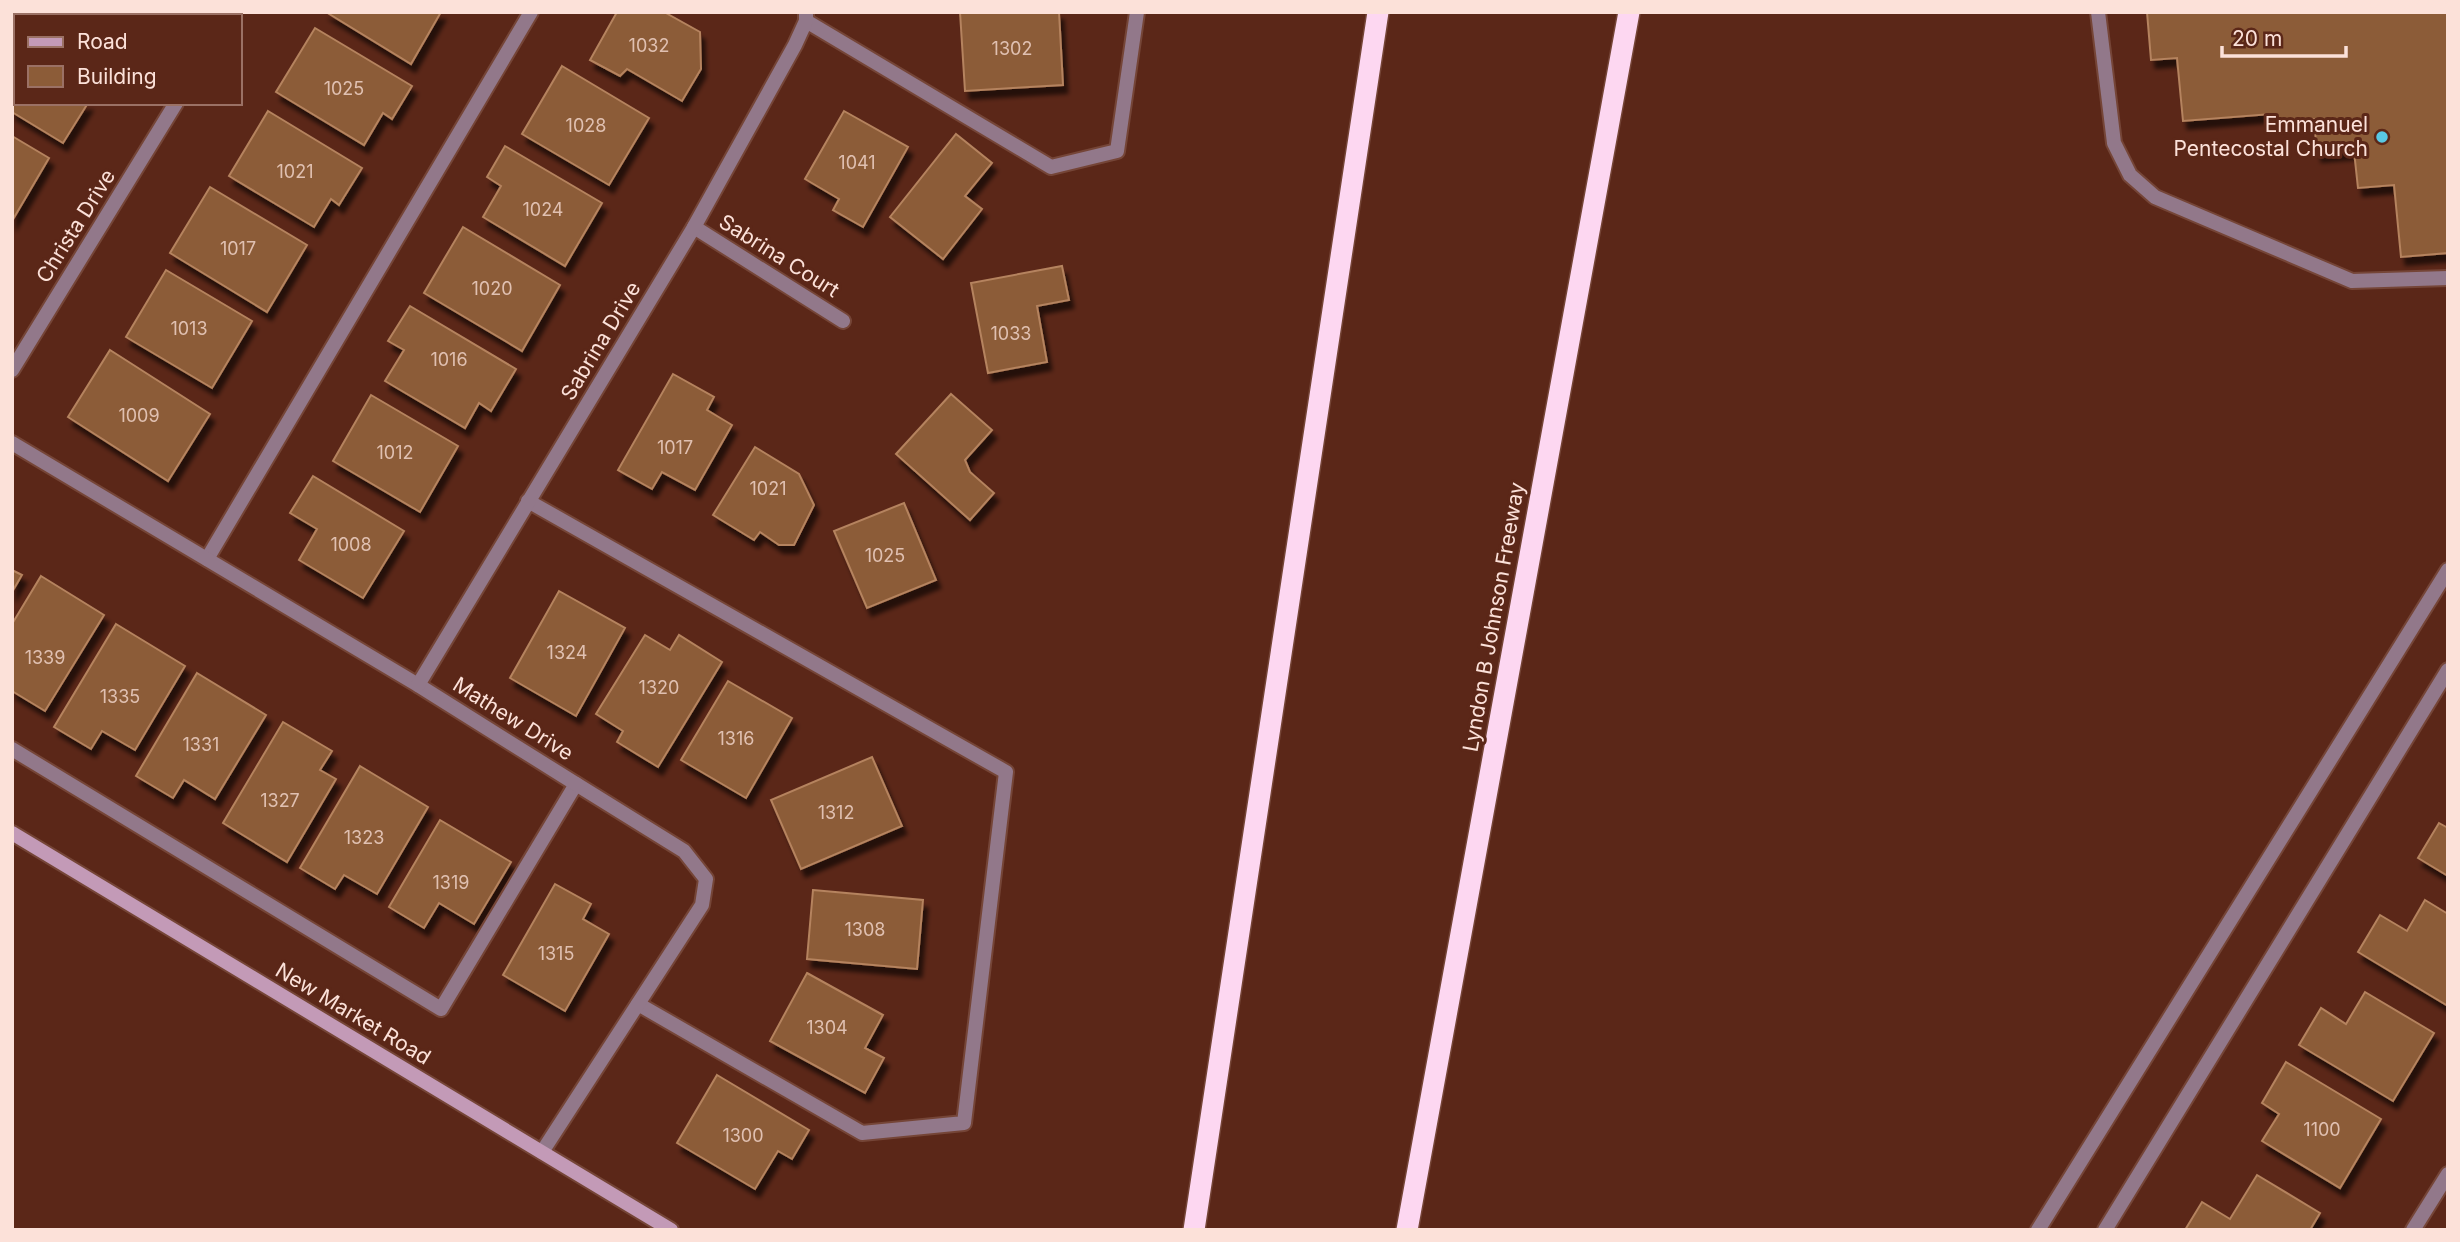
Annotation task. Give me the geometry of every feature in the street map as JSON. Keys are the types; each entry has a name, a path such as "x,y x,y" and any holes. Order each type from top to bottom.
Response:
{"highway":[{"path":"1194,1230 1378,12"},
{"name":"Lyndon B Johnson Freeway","path":"1407,1230 1629,12"}],"street":[{"path":"207,559 531,12"},
{"path":"806,16 1051,167 1117,151 1137,12"},
{"path":"2098,12 2114,143 2130,175 2155,197 2352,281 2448,278"},
{"name":"Sabrina Drive","path":"418,685 694,227 806,16"},
{"name":"Christa Drive","path":"12,370 175,105"},
{"name":"Sabrina Court","path":"694,227 843,321"},
{"name":"Mathew Drive","path":"12,443 418,685 684,851 706,879 702,905 542,1152"},
{"path":"528,501 1006,772 964,1123 862,1133 638,1004"},
{"path":"2038,1230 2448,570"},
{"path":"2105,1230 2448,670"},
{"path":"12,749 441,1009 576,784"},
{"name":"New Market Road","path":"12,833 671,1230"},
{"path":"2413,1230 2448,1174"}],"building":[{"path":"45,12 150,12 149,14 44,14"},
{"path":"326,12 441,12 411,64"},
{"path":"617,12 664,12 700,32 701,69 682,101 627,69 620,76 590,60"},
{"path":"960,12 1059,12 1063,85 965,91"},
{"name":"Emmanuel Pentecostal Church","path":"2147,12 2448,12 2448,253 2401,257 2394,185 2358,188 2354,151 2317,154 2314,119 2272,122 2271,114 2183,121 2177,58 2151,60"},
{"path":"12,28 14,105 87,105 63,143 12,112"},
{"path":"315,28 412,86 392,119 383,113 364,145 276,92"},
{"path":"562,66 649,118 609,185 522,134"},
{"path":"268,111 362,168 339,205 331,199 314,227 229,176"},
{"path":"844,111 908,147 863,227 833,210 839,199 805,179"},
{"path":"956,134 992,163 965,196 982,209 943,259 890,217"},
{"path":"12,136 49,158 12,221"},
{"path":"505,146 602,203 565,266 483,217 501,186 487,177"},
{"path":"210,187 307,245 267,312 170,253"},
{"path":"463,227 560,285 522,351 424,293"},
{"path":"1062,266 1069,300 1037,306 1047,362 988,373 971,283"},
{"path":"166,270 252,321 212,388 126,337"},
{"path":"410,306 516,369 491,411 479,403 465,428 385,381 404,350 388,341"},
{"path":"110,350 210,414 168,481 68,417"},
{"path":"673,374 714,397 707,410 732,425 695,490 662,472 652,489 618,470"},
{"path":"951,394 992,430 965,460 970,472 994,493 970,520 896,454"},
{"path":"371,395 458,446 420,512 333,461"},
{"path":"755,447 799,474 814,505 794,545 779,545 760,532 754,540 713,515"},
{"path":"313,476 404,531 363,598 299,560 317,529 290,513"},
{"path":"904,503 936,580 867,608 834,531"},
{"path":"12,570 22,575 12,592"},
{"path":"41,576 104,615 45,711 12,691 12,624"},
{"path":"559,591 625,628 576,716 510,678"},
{"path":"116,624 185,666 135,750 102,731 91,749 54,727"},
{"path":"645,635 670,650 679,635 722,662 658,767 617,742 623,731 596,714"},
{"path":"197,673 266,715 215,799 184,780 173,798 136,776"},
{"path":"728,681 792,718 746,798 681,760"},
{"path":"283,722 332,751 320,770 336,779 287,862 223,823"},
{"path":"872,757 902,826 801,869 771,800"},
{"path":"360,766 428,807 377,894 344,875 335,889 300,868"},
{"path":"440,820 511,862 474,924 439,903 424,928 389,907"},
{"path":"2439,823 2448,828 2448,876 2418,858"},
{"path":"555,884 591,904 583,919 609,934 565,1011 503,975"},
{"path":"813,890 923,900 917,969 807,959"},
{"path":"2425,900 2448,914 2448,1006 2358,952 2380,915 2407,931"},
{"path":"807,973 883,1015 865,1048 884,1058 865,1093 770,1041"},
{"path":"2365,992 2434,1033 2393,1101 2299,1045 2321,1008 2346,1024"},
{"path":"2286,1062 2381,1119 2340,1188 2262,1141 2279,1114 2262,1103"},
{"path":"717,1075 809,1130 792,1159 778,1151 755,1189 677,1143"},
{"path":"2257,1175 2320,1213 2310,1230 2185,1230 2202,1202 2230,1219"}],"place":[{"name":"Emmanuel Pentecostal Church","path":"2382,137"}]}
